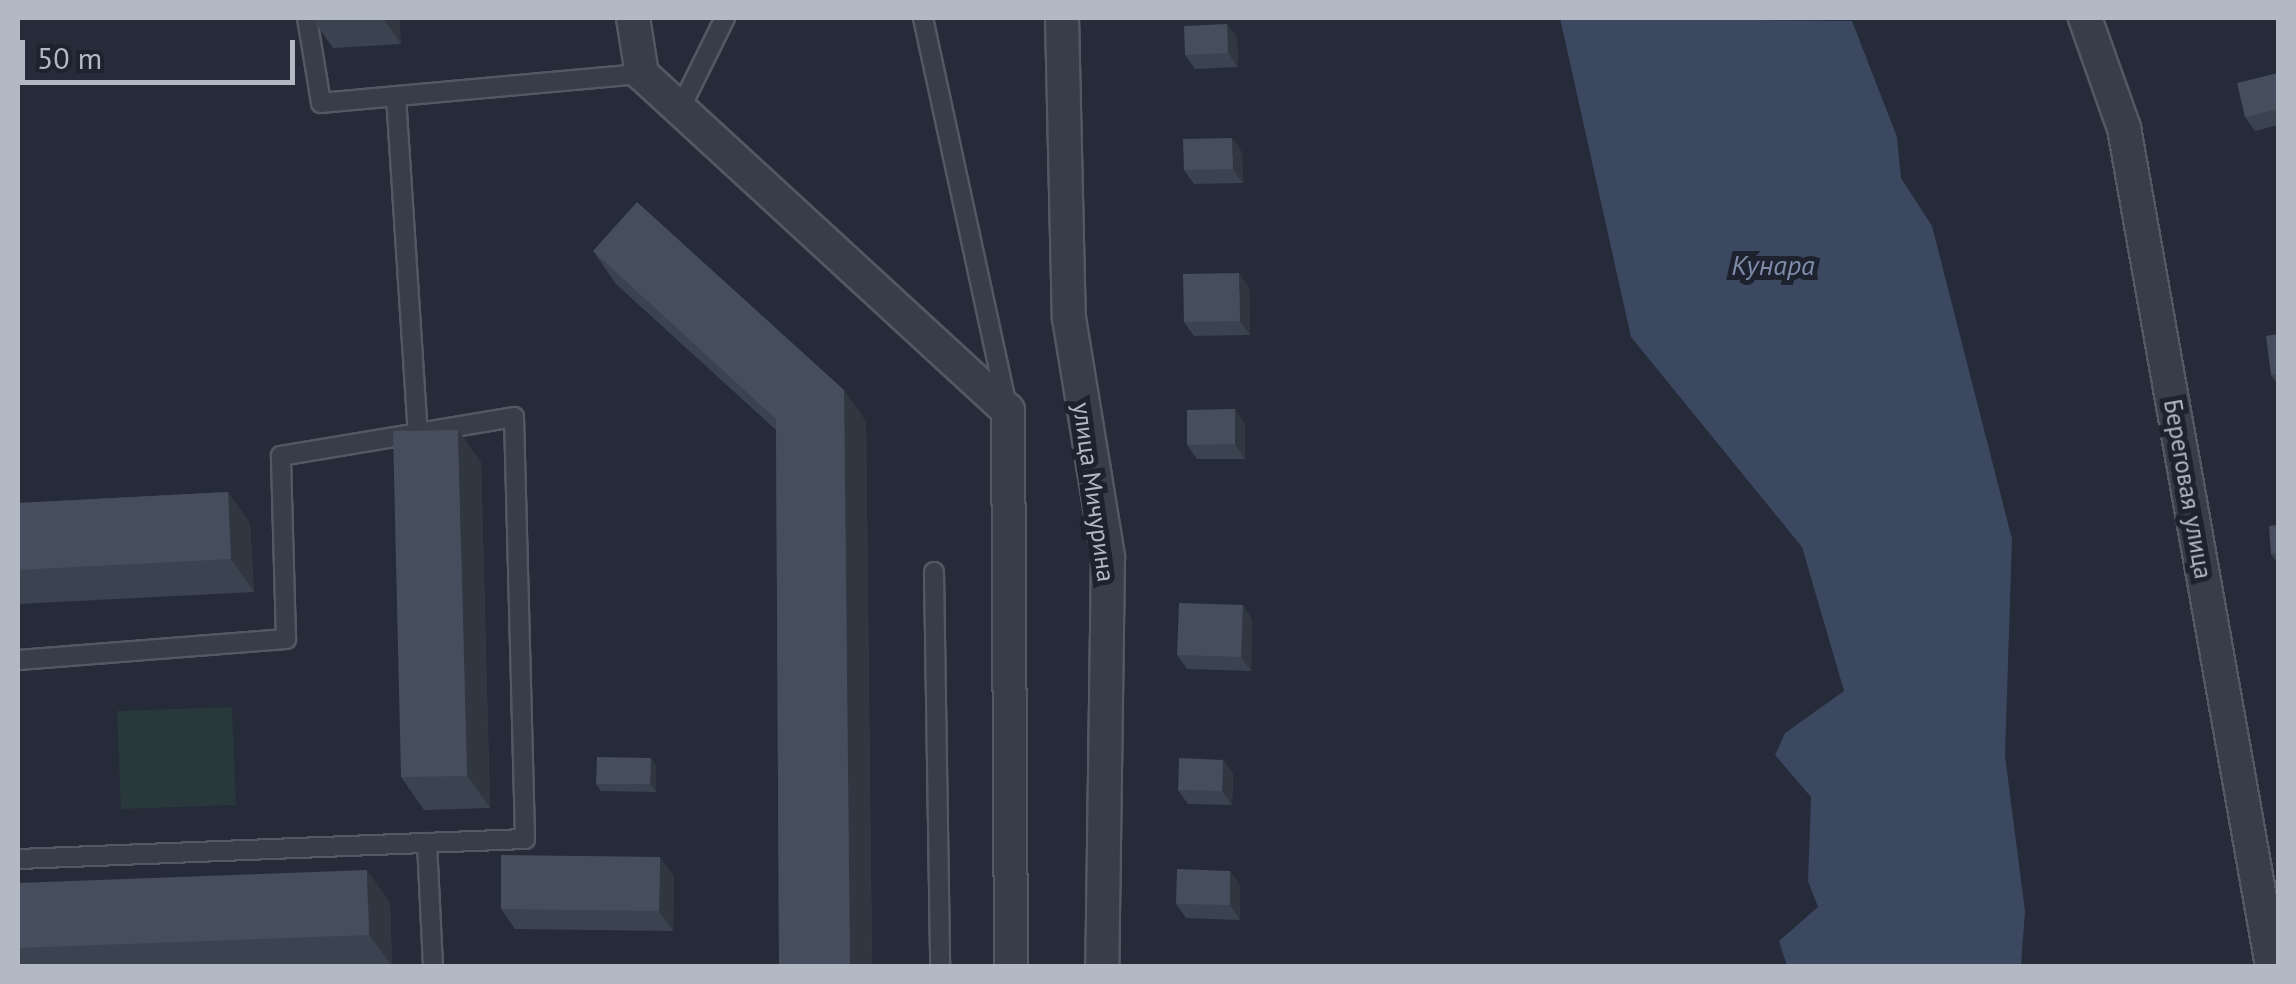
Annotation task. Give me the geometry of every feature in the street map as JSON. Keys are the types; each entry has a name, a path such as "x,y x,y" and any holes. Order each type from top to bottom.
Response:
{"street":[{"path":"633,18 642,74 1008,410 1011,966"},
{"name":"улица Мичурина","path":"1062,18 1069,318 1108,558 1102,966"},
{"name":"Береговая улица","path":"2085,18 2124,128 2272,966"}],"lane":[{"path":"307,18 321,103 642,74"},
{"path":"680,109 725,18"},
{"path":"923,18 1008,410"},
{"path":"396,96 418,433"},
{"path":"18,660 286,639 281,456 514,417 525,839 18,859"},
{"path":"934,572 940,966"},
{"path":"427,843 433,966"}],"shaded area":[{"path":"232,707 236,805 121,809 117,711"}],"water":[{"name":"Кунара","path":"1560,18 1852,21 1897,137 1901,178 1932,226 2012,539 2005,756 2025,911 2021,966 1787,966 1779,941 1818,907 1808,881 1811,797 1775,755 1785,733 1844,691 1802,547 1631,337"}],"building":[{"path":"1227,24 1228,53 1185,55 1184,26"},
{"path":"2278,73 2278,109 2245,117 2237,83"},
{"path":"1232,138 1233,169 1184,170 1183,139"},
{"path":"637,202 844,390 850,966 779,966 776,419 593,251"},
{"path":"1239,273 1240,321 1184,322 1183,274"},
{"path":"2278,334 2278,374 2271,375 2266,336"},
{"path":"1235,409 1235,444 1187,445 1187,410"},
{"path":"458,430 467,776 401,777 393,431"},
{"path":"228,492 231,559 18,570 18,503"},
{"path":"2278,525 2278,553 2271,554 2269,526"},
{"path":"1179,603 1243,605 1241,657 1177,655"},
{"path":"597,757 651,758 650,784 596,784"},
{"path":"1179,758 1223,760 1222,791 1178,790"},
{"path":"501,855 660,857 659,911 501,909"},
{"path":"1177,869 1230,871 1230,905 1176,904"},
{"path":"367,870 369,935 18,948 18,883"}]}
